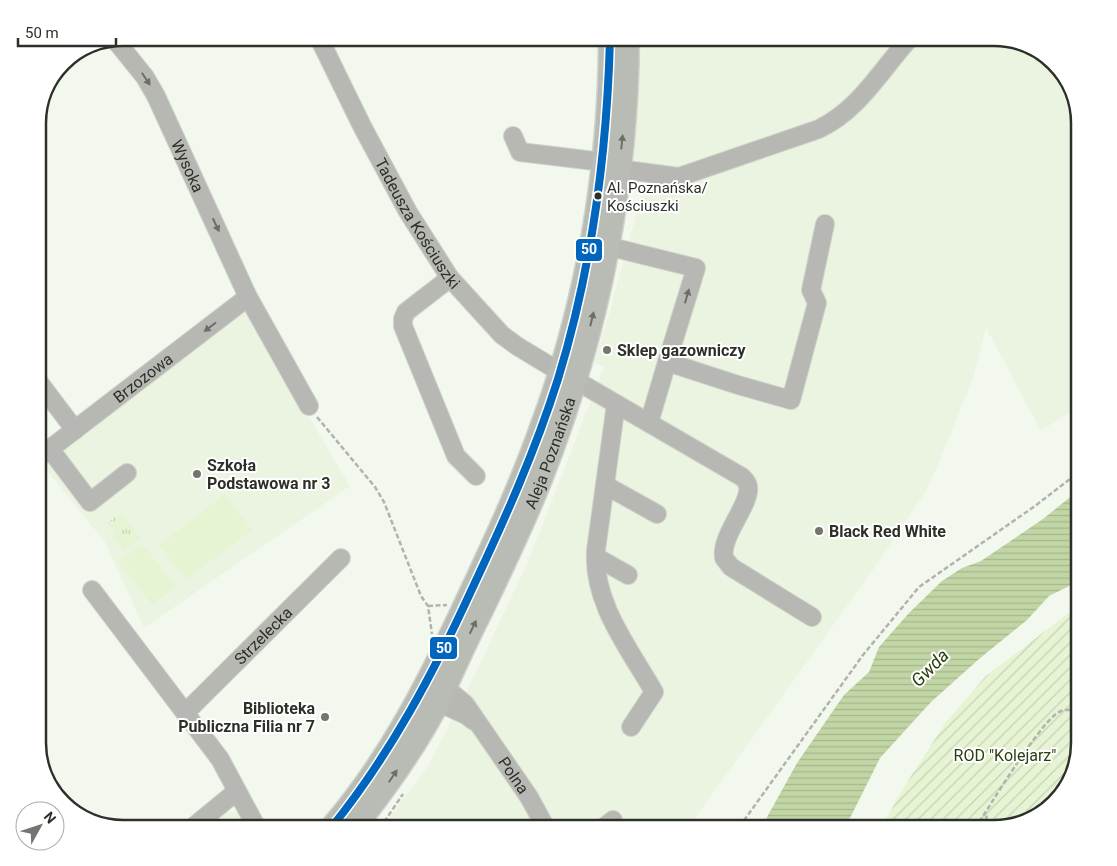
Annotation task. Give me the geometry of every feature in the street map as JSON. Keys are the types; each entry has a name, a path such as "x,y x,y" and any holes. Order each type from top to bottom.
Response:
{"main road":[{"name":"Aleja Poznańska","path":"338,820 360,793 433,691 441,654 516,494 542,426 568,376 594,310 608,246 611,166 610,46"},
{"name":"Aleja Poznańska","path":"360,820 394,774 433,691 527,514 550,454 568,376 587,262 625,106 628,46"}],"street":[{"name":"Wysoka","path":"121,46 141,71 156,96 248,297 308,406"},
{"name":"Tadeusza Kościuszki","path":"323,46 362,126 408,212 450,278 502,335 517,346 742,477 746,481 748,492 724,546 724,558 731,567 812,617"},
{"path":"513,136 520,152 679,177 834,122 856,104 903,46"},
{"path":"667,362 791,400 817,303 811,290 825,224"},
{"path":"608,246 696,268 649,423"},
{"path":"450,278 408,310 404,315 402,323 456,456 476,476"},
{"name":"Brzozowa","path":"46,452 248,297"},
{"path":"46,391 75,430"},
{"path":"616,404 596,557 597,581 604,603 654,692 631,727"},
{"path":"46,456 90,502 127,473"},
{"path":"605,485 657,514"},
{"path":"596,557 628,574"},
{"name":"Strzelecka","path":"185,713 341,558"},
{"path":"92,590 220,759 253,820"},
{"name":"Polna","path":"433,691 479,724 529,797 542,820"},
{"path":"202,820 237,792"}],"path":[{"path":"320,421 375,487 384,502 421,596 428,606 433,638 432,650 441,654"},
{"path":"745,820 863,655 919,587 1071,479"},
{"path":"428,606 454,605"},
{"path":"981,820 1020,759 1052,718 1060,712 1071,710"},
{"path":"986,820 987,811"}],"shaded area":[{"path":"641,46 993,46 1018,50 1032,57 1048,69 1063,89 1070,114 1071,411 1041,431 986,328 974,375 926,491 880,560 694,820 387,820 428,766 477,670 527,564 604,367 594,363 646,178 633,174"},
{"name":"Szkoła Podstawowa nr 3","path":"244,308 350,486 144,628 105,542 46,469 46,457"},
{"path":"220,812 242,812 246,820 210,820"}],"green space":[{"path":"225,494 252,530 186,580 159,545"},
{"path":"121,513 141,538 124,551 112,536 115,533 107,523"},
{"path":"142,543 176,587 152,605 118,562"},
{"name":"ROD \"Kolejarz\"","path":"1071,611 1071,742 1067,767 1055,789 1040,804 1028,812 1003,819 885,820 904,787 946,722 985,677"}],"water":[{"name":"Gwda","path":"1071,496 1071,585 1049,596 1027,620 979,659 931,702 880,758 849,820 765,820 797,763 844,695 869,672 879,647 909,613 942,581 962,568 981,561 1043,519"}],"transit line":[{"name":"50","path":"337,820 391,743 442,652 507,512 549,406 570,337 589,253 601,168 610,46"}],"place":[{"name":"Al. Poznańska/ Kościuszki","path":"598,196"},
{"name":"Sklep gazowniczy","path":"607,350"},
{"name":"Szkoła Podstawowa nr 3","path":"197,474"},
{"name":"Black Red White","path":"819,531"},
{"name":"Biblioteka Publiczna Filia nr 7","path":"325,717"}]}
